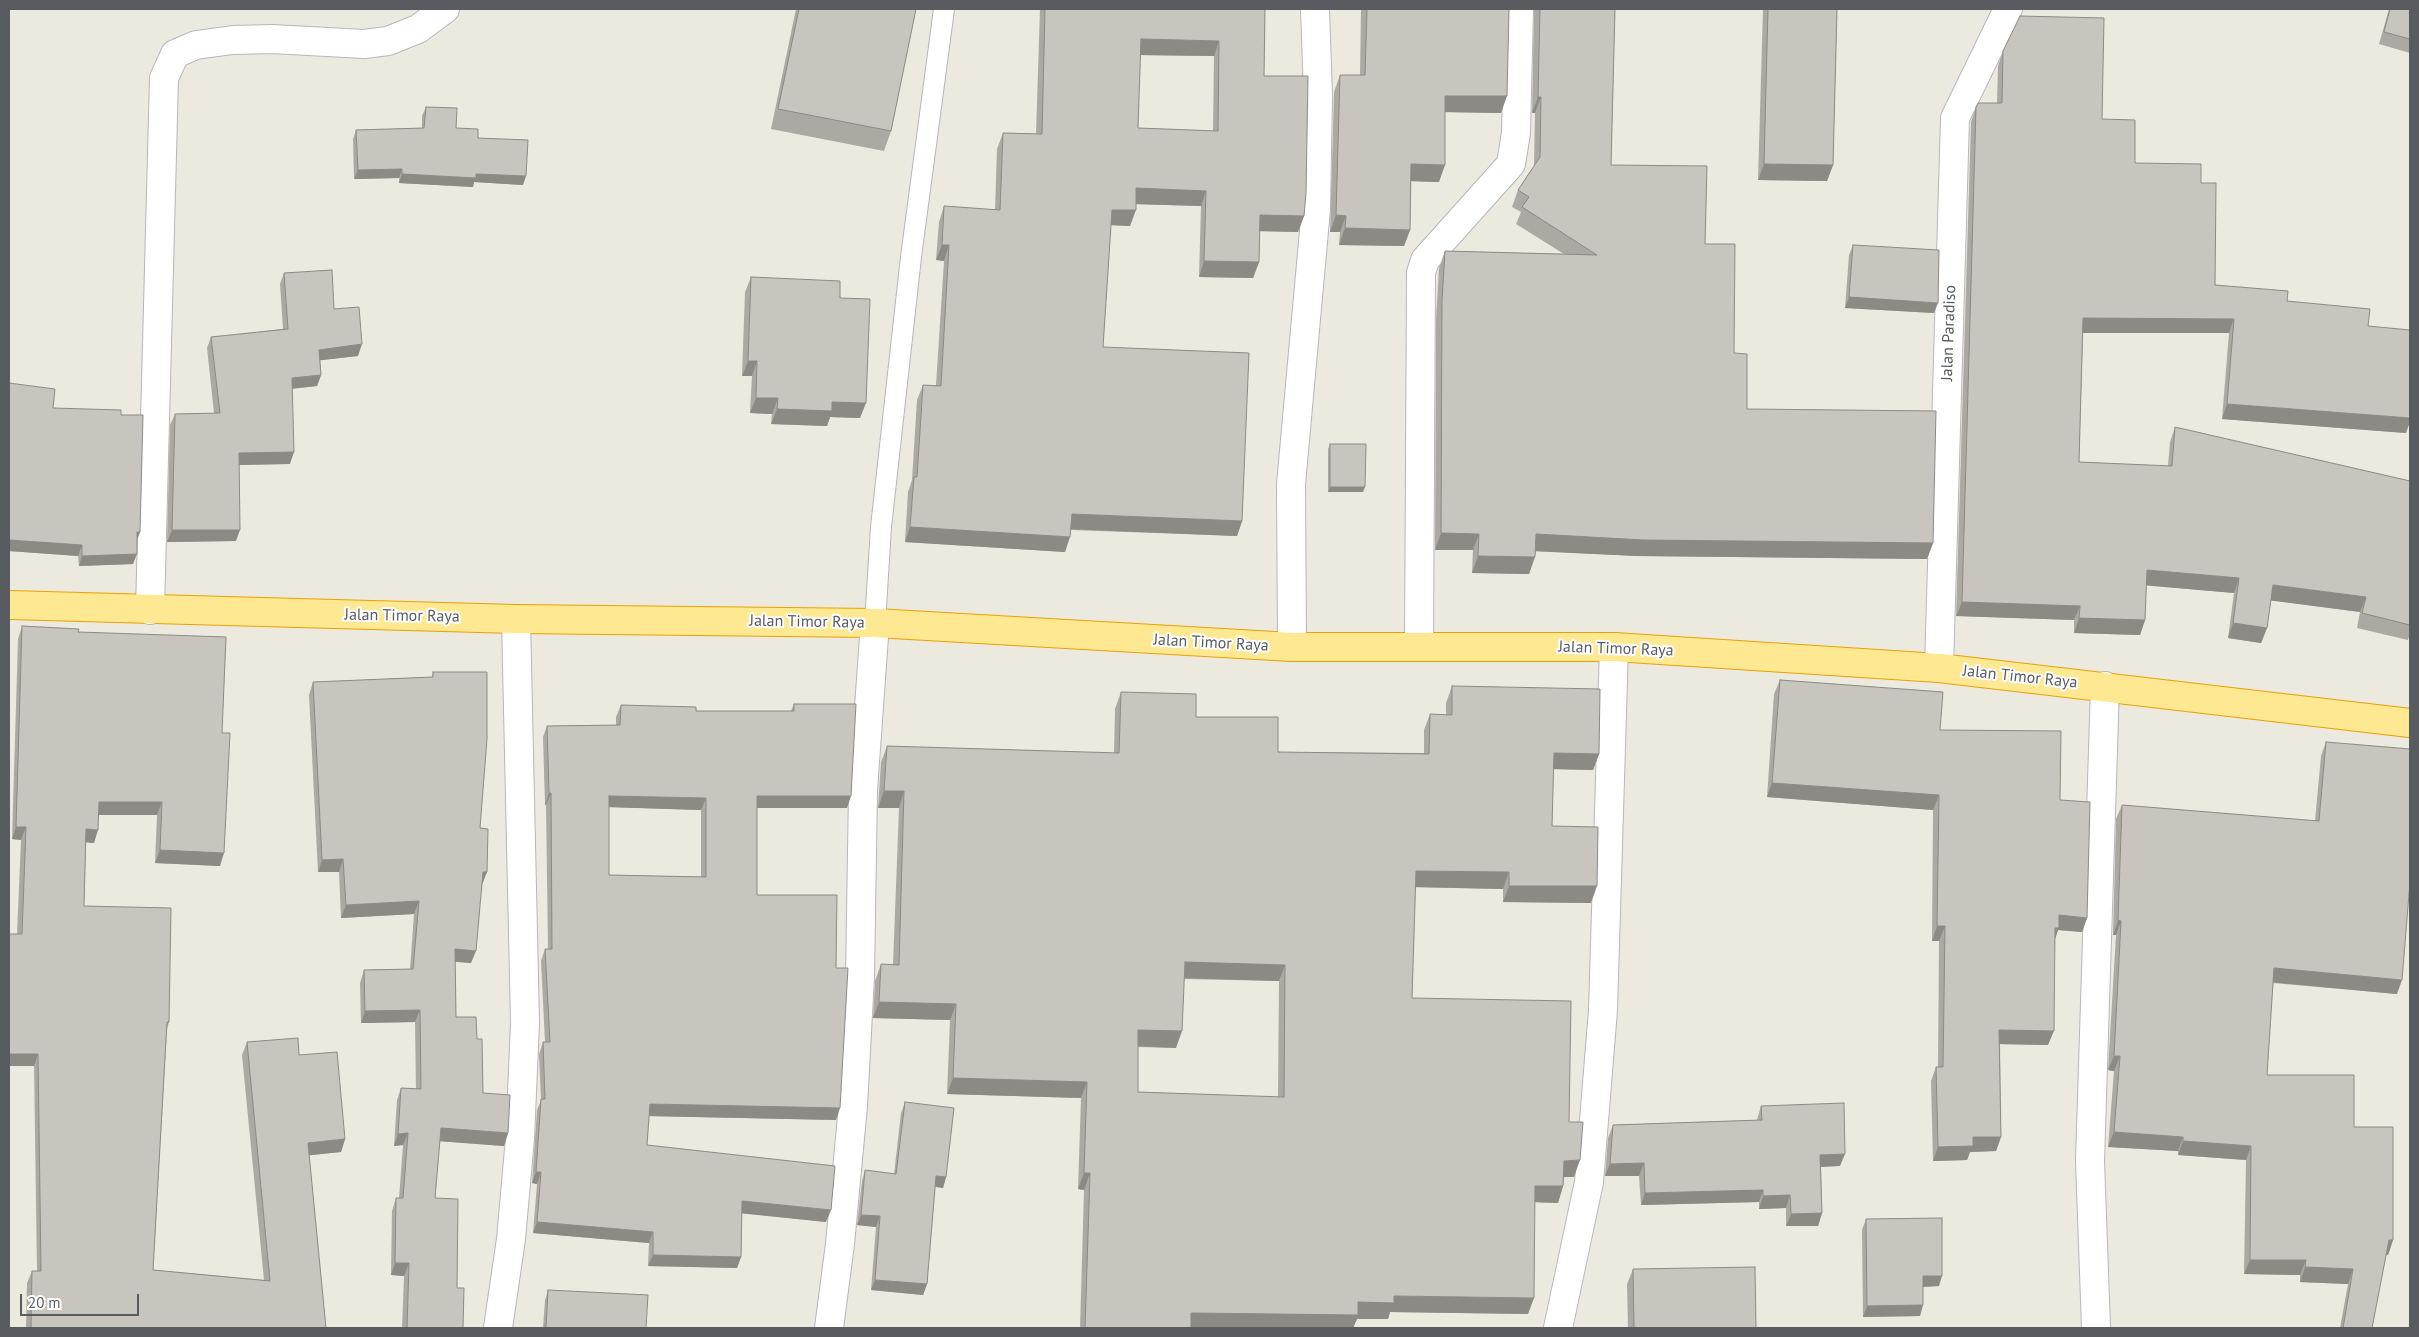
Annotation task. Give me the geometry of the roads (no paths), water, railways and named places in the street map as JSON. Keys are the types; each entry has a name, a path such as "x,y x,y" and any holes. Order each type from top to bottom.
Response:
{"highway":[{"name":"Jalan Timor Raya","path":"9,605 516,619 874,623 1292,647 1614,647 1938,668 2410,723"}],"street":[{"path":"150,610 164,78 175,54 196,45 233,40 272,39 364,44 388,41 418,29 445,9"},
{"path":"1292,647 1291,484 1316,209 1318,94 1315,9"},
{"path":"1419,647 1421,273 1425,260 1511,164 1516,133 1519,9"},
{"name":"Jalan Paradiso","path":"1938,668 1955,118 2008,9"},
{"path":"498,1328 512,1230 520,1138 525,1023 516,619"},
{"path":"829,1328 840,1244 853,1106 860,977 864,790 874,623"},
{"path":"1558,1328 1589,1182 1603,1010 1614,647"},
{"path":"2096,1328 2090,1161 2105,686"}],"lane":[{"path":"874,623 881,527 910,257 944,9"}]}
